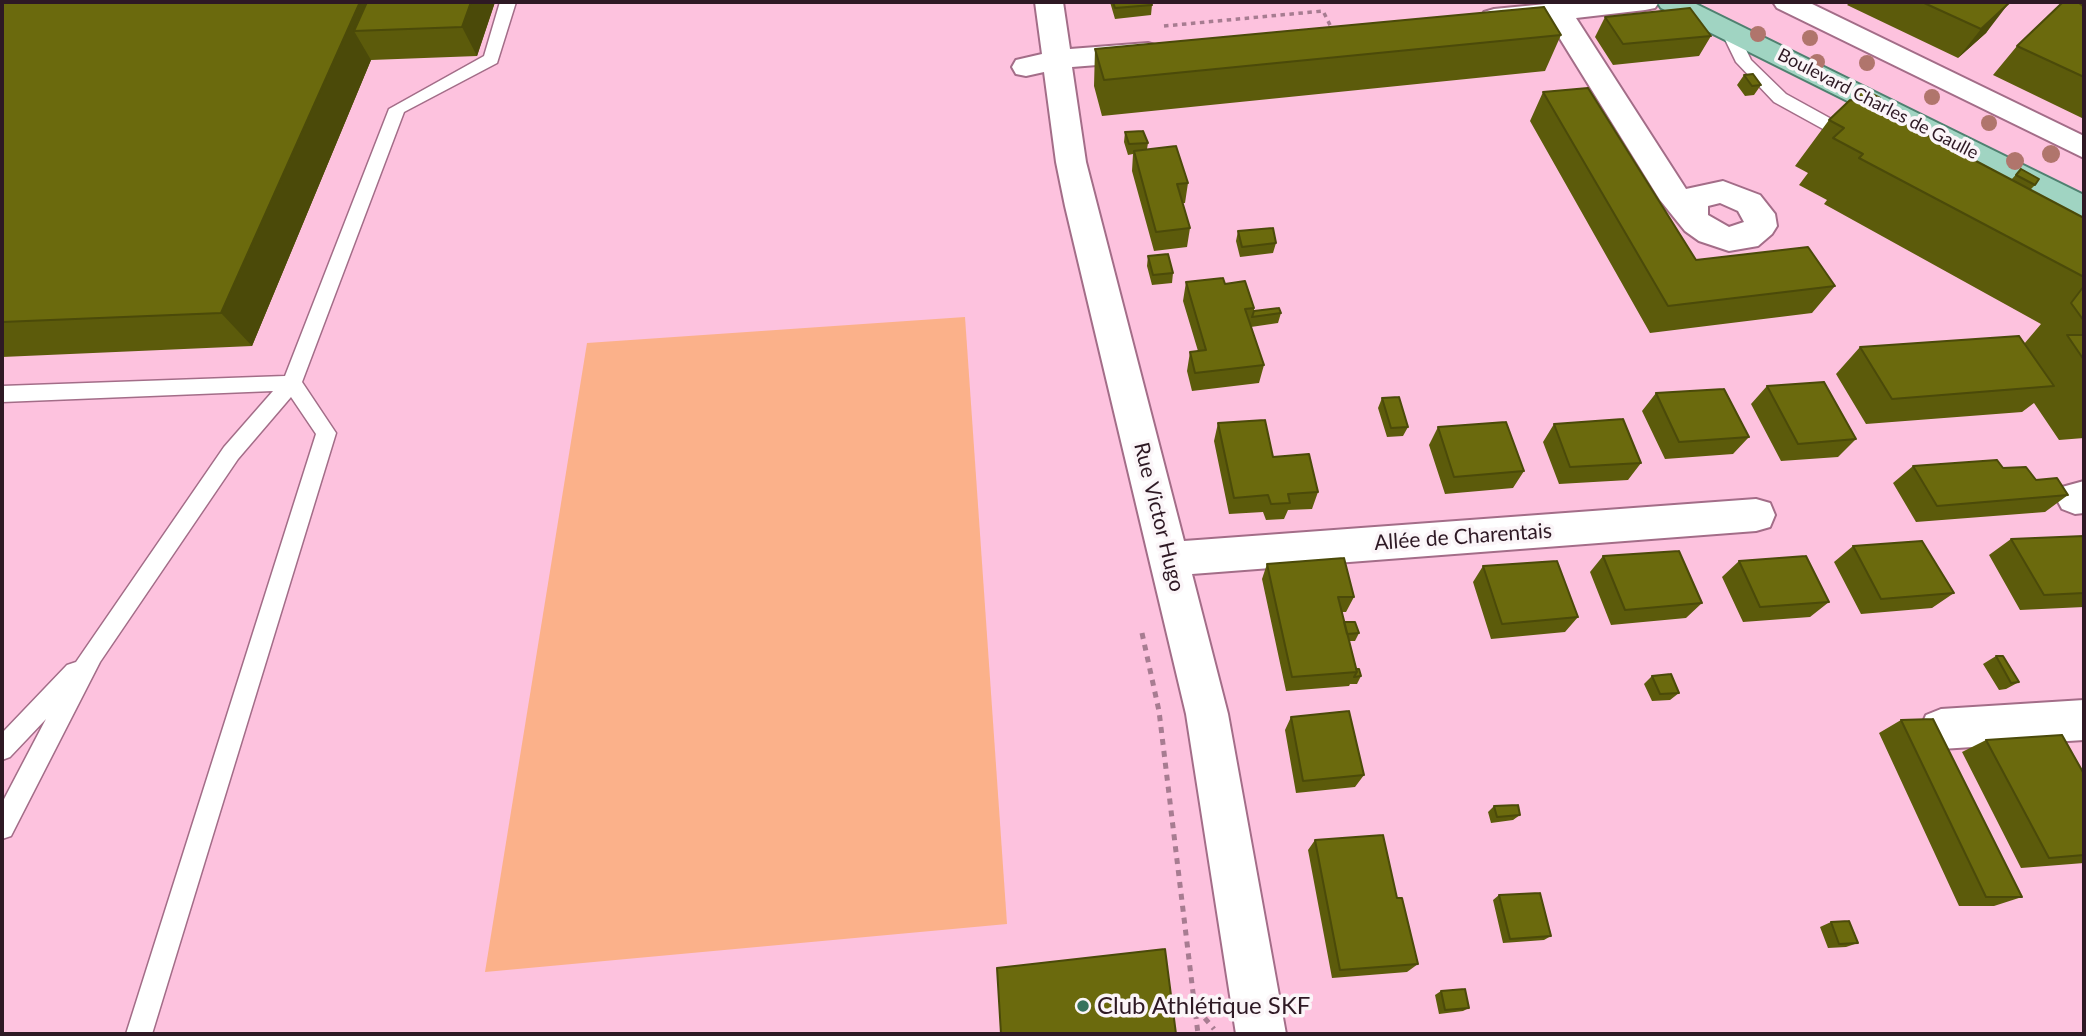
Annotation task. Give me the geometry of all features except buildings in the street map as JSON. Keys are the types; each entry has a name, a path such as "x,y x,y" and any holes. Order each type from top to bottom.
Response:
{"main road":[{"name":"Boulevard Charles de Gaulle","path":"1671,2 2084,208"},
{"name":"Boulevard Charles de Gaulle","path":"1713,2 2084,185"}],"street":[{"name":"Rue Victor Hugo","path":"1049,2 1041,63 1081,206 1207,713 1261,1034"},
{"path":"1466,21 1645,2"},
{"path":"1787,2 2084,148"},
{"path":"1558,12 1671,192 1692,216"},
{"path":"1041,63 1177,49"},
{"name":"Allée de Charentais","path":"1169,559 1756,515"},
{"path":"1941,729 2084,720"}],"lane":[{"path":"2,827 92,655 231,453 292,383 397,108 491,59 508,2"},
{"path":"1728,29 1744,62 1780,98 1868,146"},
{"path":"2,394 292,383"},
{"path":"139,1034 289,560 326,433 292,383"},
{"path":"2,749 92,655"}],"path":[{"path":"1157,27 1323,11 1334,34"},
{"path":"1142,630 1159,711 1198,1034"},
{"path":"1196,1008 1219,1034"}],"shaded area":[{"path":"965,317 1007,924 485,972 587,343"}],"place":[{"name":"Club Athlétique SKF","path":"1083,1006"}]}
